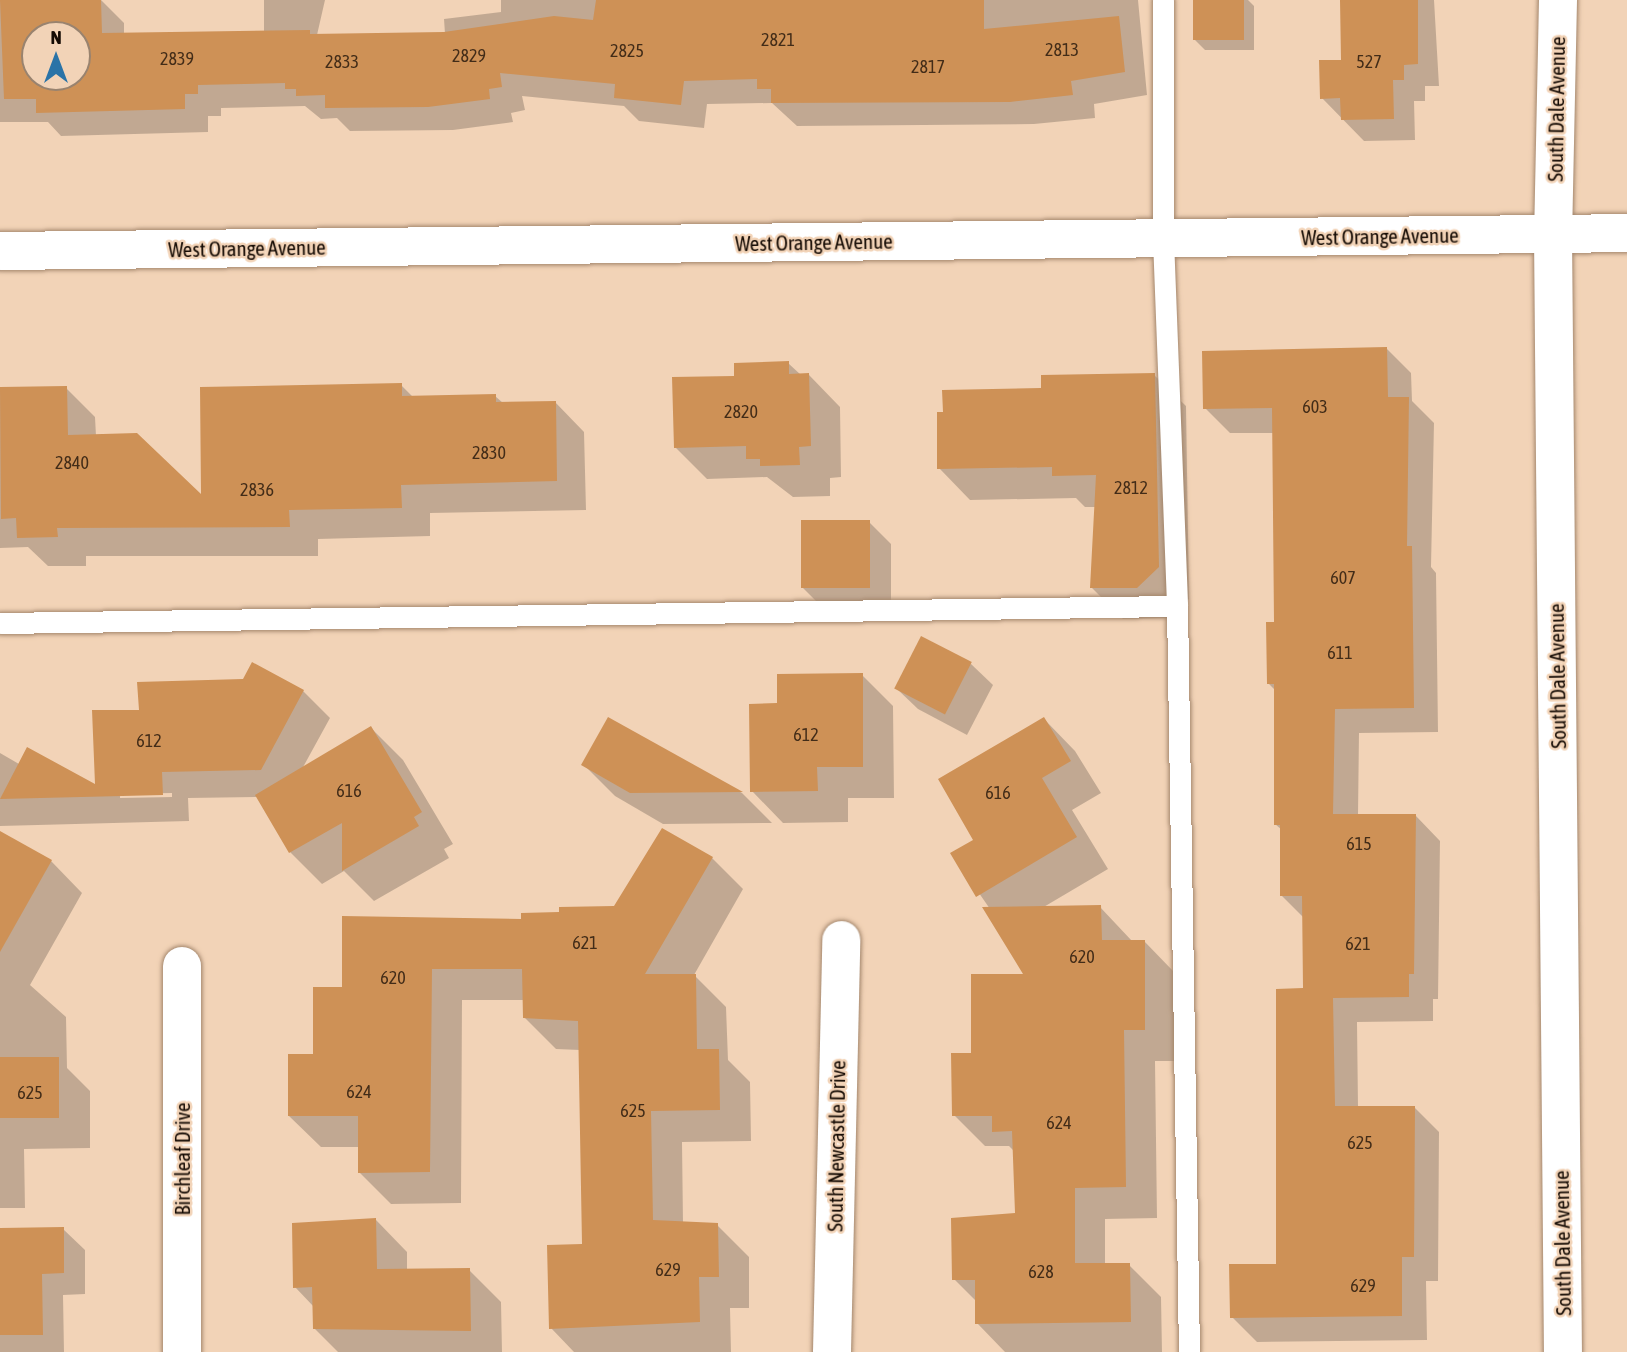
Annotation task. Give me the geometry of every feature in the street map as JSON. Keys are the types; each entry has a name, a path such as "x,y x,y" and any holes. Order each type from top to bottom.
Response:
{"street":[{"name":"South Dale Avenue","path":"1558,0 1553,234 1563,1352"},
{"name":"West Orange Avenue","path":"0,251 1627,233"},
{"name":"South Newcastle Drive","path":"832,1352 841,940"},
{"name":"Birchleaf Drive","path":"182,966 182,1352"}],"lane":[{"path":"1163,0 1163,239 1177,606 1189,1352"},
{"path":"0,622 1177,606"}],"building":[{"path":"0,0 101,0 102,33 310,30 310,34 444,32 554,16 593,20 596,0 984,0 984,29 1119,16 1125,72 1071,81 1073,95 1010,102 771,103 771,89 757,89 757,79 684,81 681,105 614,98 615,84 500,73 502,87 489,89 490,99 428,107 325,108 325,95 296,96 296,89 285,89 285,83 198,85 198,94 185,94 185,109 36,113 36,99 4,99"},
{"path":"1193,0 1244,0 1244,40 1193,40"},
{"path":"1340,0 1418,0 1418,64 1404,65 1404,80 1393,80 1394,119 1341,120 1340,98 1320,99 1319,60 1341,60"},
{"path":"1387,347 1388,397 1409,397 1407,546 1412,546 1414,708 1335,709 1333,814 1416,814 1414,974 1409,974 1409,997 1333,998 1335,1106 1415,1106 1414,1257 1402,1257 1402,1316 1230,1318 1229,1264 1276,1264 1276,989 1303,988 1302,896 1280,896 1280,825 1274,825 1274,684 1267,684 1266,622 1274,622 1272,408 1203,409 1202,351"},
{"path":"789,361 789,374 809,373 811,446 799,447 800,465 760,466 760,459 746,459 746,446 674,448 672,377 734,376 734,363"},
{"path":"1155,373 1159,567 1137,588 1090,588 1096,475 1052,476 1052,467 937,469 937,412 943,412 942,390 1041,388 1041,375"},
{"path":"402,383 402,396 496,394 496,402 556,401 557,481 401,485 402,508 289,510 290,527 57,528 58,537 17,538 16,518 1,519 0,387 67,386 68,435 137,433 201,494 200,387"},
{"path":"801,520 870,520 870,588 801,588"},
{"path":"921,636 972,662 945,714 894,689"},
{"path":"252,662 304,690 261,770 162,772 163,795 0,799 27,747 95,784 92,710 139,710 137,682 243,679"},
{"path":"863,673 863,767 817,767 818,791 750,792 749,704 777,703 777,674"},
{"path":"608,717 743,792 630,793 581,765"},
{"path":"1044,717 1071,761 1042,778 1077,837 976,897 950,853 973,840 938,779"},
{"path":"371,726 422,812 414,817 419,826 342,871 342,823 289,853 255,795"},
{"path":"662,828 713,857 645,974 696,974 697,1049 719,1049 720,1110 651,1111 653,1220 718,1223 719,1277 699,1277 700,1322 549,1329 547,1245 582,1244 578,1021 523,1018 522,969 432,969 430,1172 358,1173 358,1116 288,1116 288,1054 313,1054 313,987 342,987 342,916 521,919 521,913 559,912 559,907 614,906"},
{"path":"0,831 52,860 0,952"},
{"path":"1101,905 1102,940 1145,940 1145,1030 1124,1030 1126,1187 1075,1188 1075,1263 1130,1263 1131,1322 975,1324 975,1280 952,1280 951,1218 1015,1213 1012,1131 992,1132 992,1116 952,1116 951,1053 971,1053 971,974 1023,974 982,907"},
{"path":"0,1057 59,1057 59,1118 0,1118"},
{"path":"376,1218 377,1269 470,1268 471,1331 313,1329 312,1287 293,1288 292,1223"},
{"path":"64,1227 64,1273 42,1274 43,1335 0,1335 0,1228"}]}
